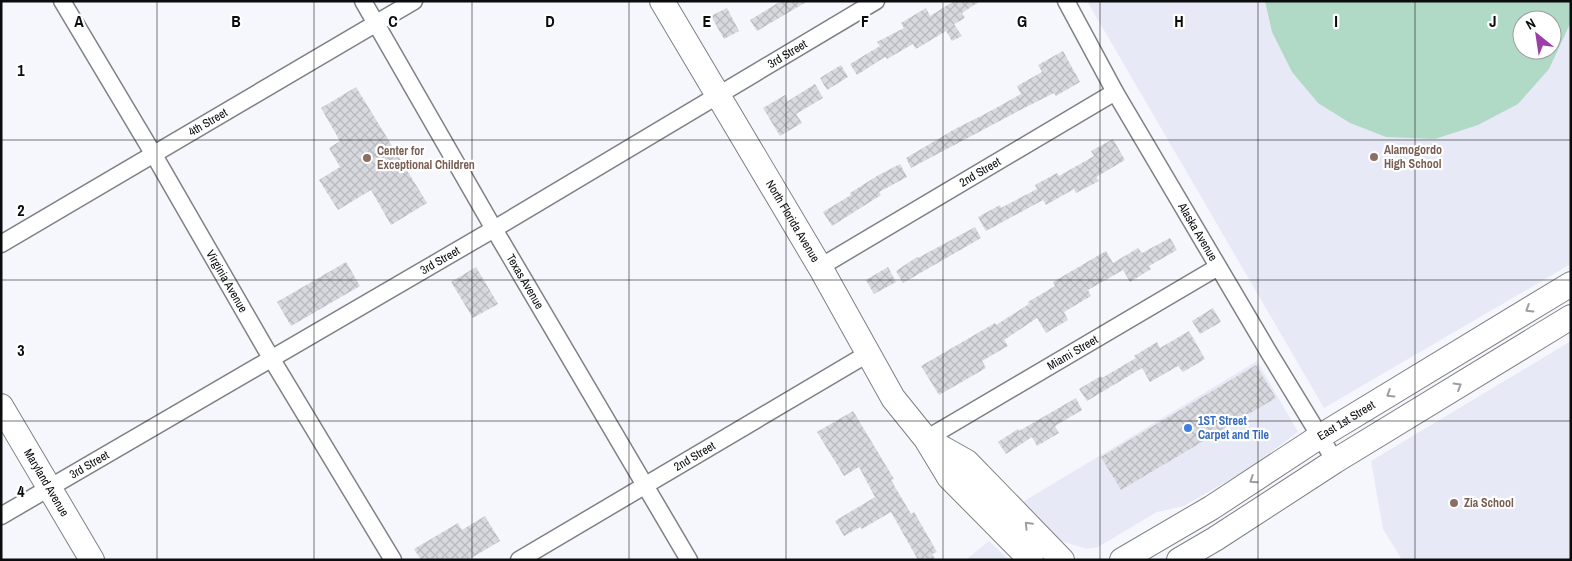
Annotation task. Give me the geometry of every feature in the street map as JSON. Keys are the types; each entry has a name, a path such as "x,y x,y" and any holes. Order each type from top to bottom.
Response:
{"main road":[{"name":"North Florida Avenue","path":"662,1 820,267 893,398 926,439 949,477 1031,560"},
{"name":"East 1st Street","path":"1122,560 1211,508 1319,437 1571,284"},
{"path":"1178,560 1335,461 1571,317"},
{"name":"Maryland Avenue","path":"1,406 92,560"},
{"name":"North Florida Avenue","path":"926,439 967,462 1062,560"},
{"path":"1192,560 1214,539"}],"street":[{"name":"Virginia Avenue","path":"62,1 154,155 271,358 393,560"},
{"name":"Texas Avenue","path":"363,1 689,560"},
{"name":"4th Street","path":"1,244 414,1"},
{"name":"3rd Street","path":"1,516 494,228 876,1"},
{"name":"Alaska Avenue","path":"1066,1 1115,92 1218,268 1335,461"},
{"name":"2nd Street","path":"820,267 1115,92"},
{"name":"Miami Street","path":"926,439 1218,268"},
{"name":"2nd Street","path":"519,560 869,352"}],"shaded area":[{"name":"Alamogordo High School","path":"1087,1 1571,1 1571,264 1324,408"},
{"path":"1571,341 1571,560 1402,560 1383,529 1371,461"},
{"path":"1257,361 1298,432 1248,469 1184,506 1157,512 1098,547 1087,549 1054,539 1021,503"},
{"path":"989,541 1009,560 966,560"}],"green space":[{"path":"1265,1 1571,1 1570,24 1562,41 1562,10 1512,10 1512,60 1553,60 1549,69 1518,104 1478,125 1435,139 1386,137 1350,123 1318,103 1292,72 1272,32"}],"building":[{"path":"781,1 808,1 757,31 750,20"},
{"path":"954,1 980,1 962,13 965,18 954,24 962,36 952,41 946,31 916,49 913,44 887,59 885,57 857,75 850,64 880,46 877,42 904,28 901,23 926,8 930,16"},
{"path":"727,8 739,31 724,39 711,16"},
{"path":"1063,51 1080,82 1056,96 1054,93 1028,106 911,168 906,158 955,129 1021,94 1017,86 1042,72 1038,65"},
{"path":"841,65 848,77 827,90 820,78"},
{"path":"815,84 823,98 796,114 802,123 780,136 763,108 785,95 788,101"},
{"name":"Center for Exceptional Children","path":"356,87 427,203 391,225 371,190 338,210 319,180 340,167 329,148 340,141 321,108"},
{"path":"1113,139 1125,160 1096,177 1099,181 1076,193 1074,189 1046,205 1043,200 986,231 978,217 1000,205 1001,208 1037,189 1035,185 1057,173 1059,176 1094,156 1091,151"},
{"path":"900,164 907,177 879,192 881,195 832,226 823,212 877,176"},
{"path":"975,227 981,238 903,283 896,271 917,257"},
{"path":"1170,238 1177,250 1149,266 1151,269 1130,282 1123,270 1088,290 1091,296 1064,312 1068,320 1046,333 1037,318 1004,340 1008,346 982,361 986,368 939,395 921,366 995,323 996,325 1029,304 1028,302 1055,286 1053,282 1106,251 1113,263 1138,248 1142,253"},
{"path":"346,262 360,286 291,326 277,302"},
{"path":"476,267 498,304 473,318 451,282"},
{"path":"888,267 896,282 874,294 866,280"},
{"path":"1213,308 1221,322 1200,334 1192,321"},
{"path":"1189,331 1205,359 1183,372 1178,366 1150,382 1142,368 1087,401 1079,389 1136,358 1134,356 1157,342 1160,348"},
{"name":"1ST Street Carpet and Tile","path":"1256,365 1276,398 1121,490 1101,457"},
{"path":"1076,398 1082,410 1055,426 1059,433 1037,446 1032,437 1006,454 998,442"},
{"path":"853,411 894,479 891,480 911,514 914,512 937,552 932,554 936,560 918,560 891,512 862,529 860,527 844,536 835,521 875,497 859,467 844,476 817,432"},
{"path":"485,516 500,541 468,560 421,560 414,549 458,523 462,530"}],"place":[{"name":"Alamogordo High School","path":"1374,157"},
{"name":"Center for Exceptional Children","path":"367,158"},
{"name":"1ST Street Carpet and Tile","path":"1188,428"},
{"name":"Zia School","path":"1454,503"}]}
